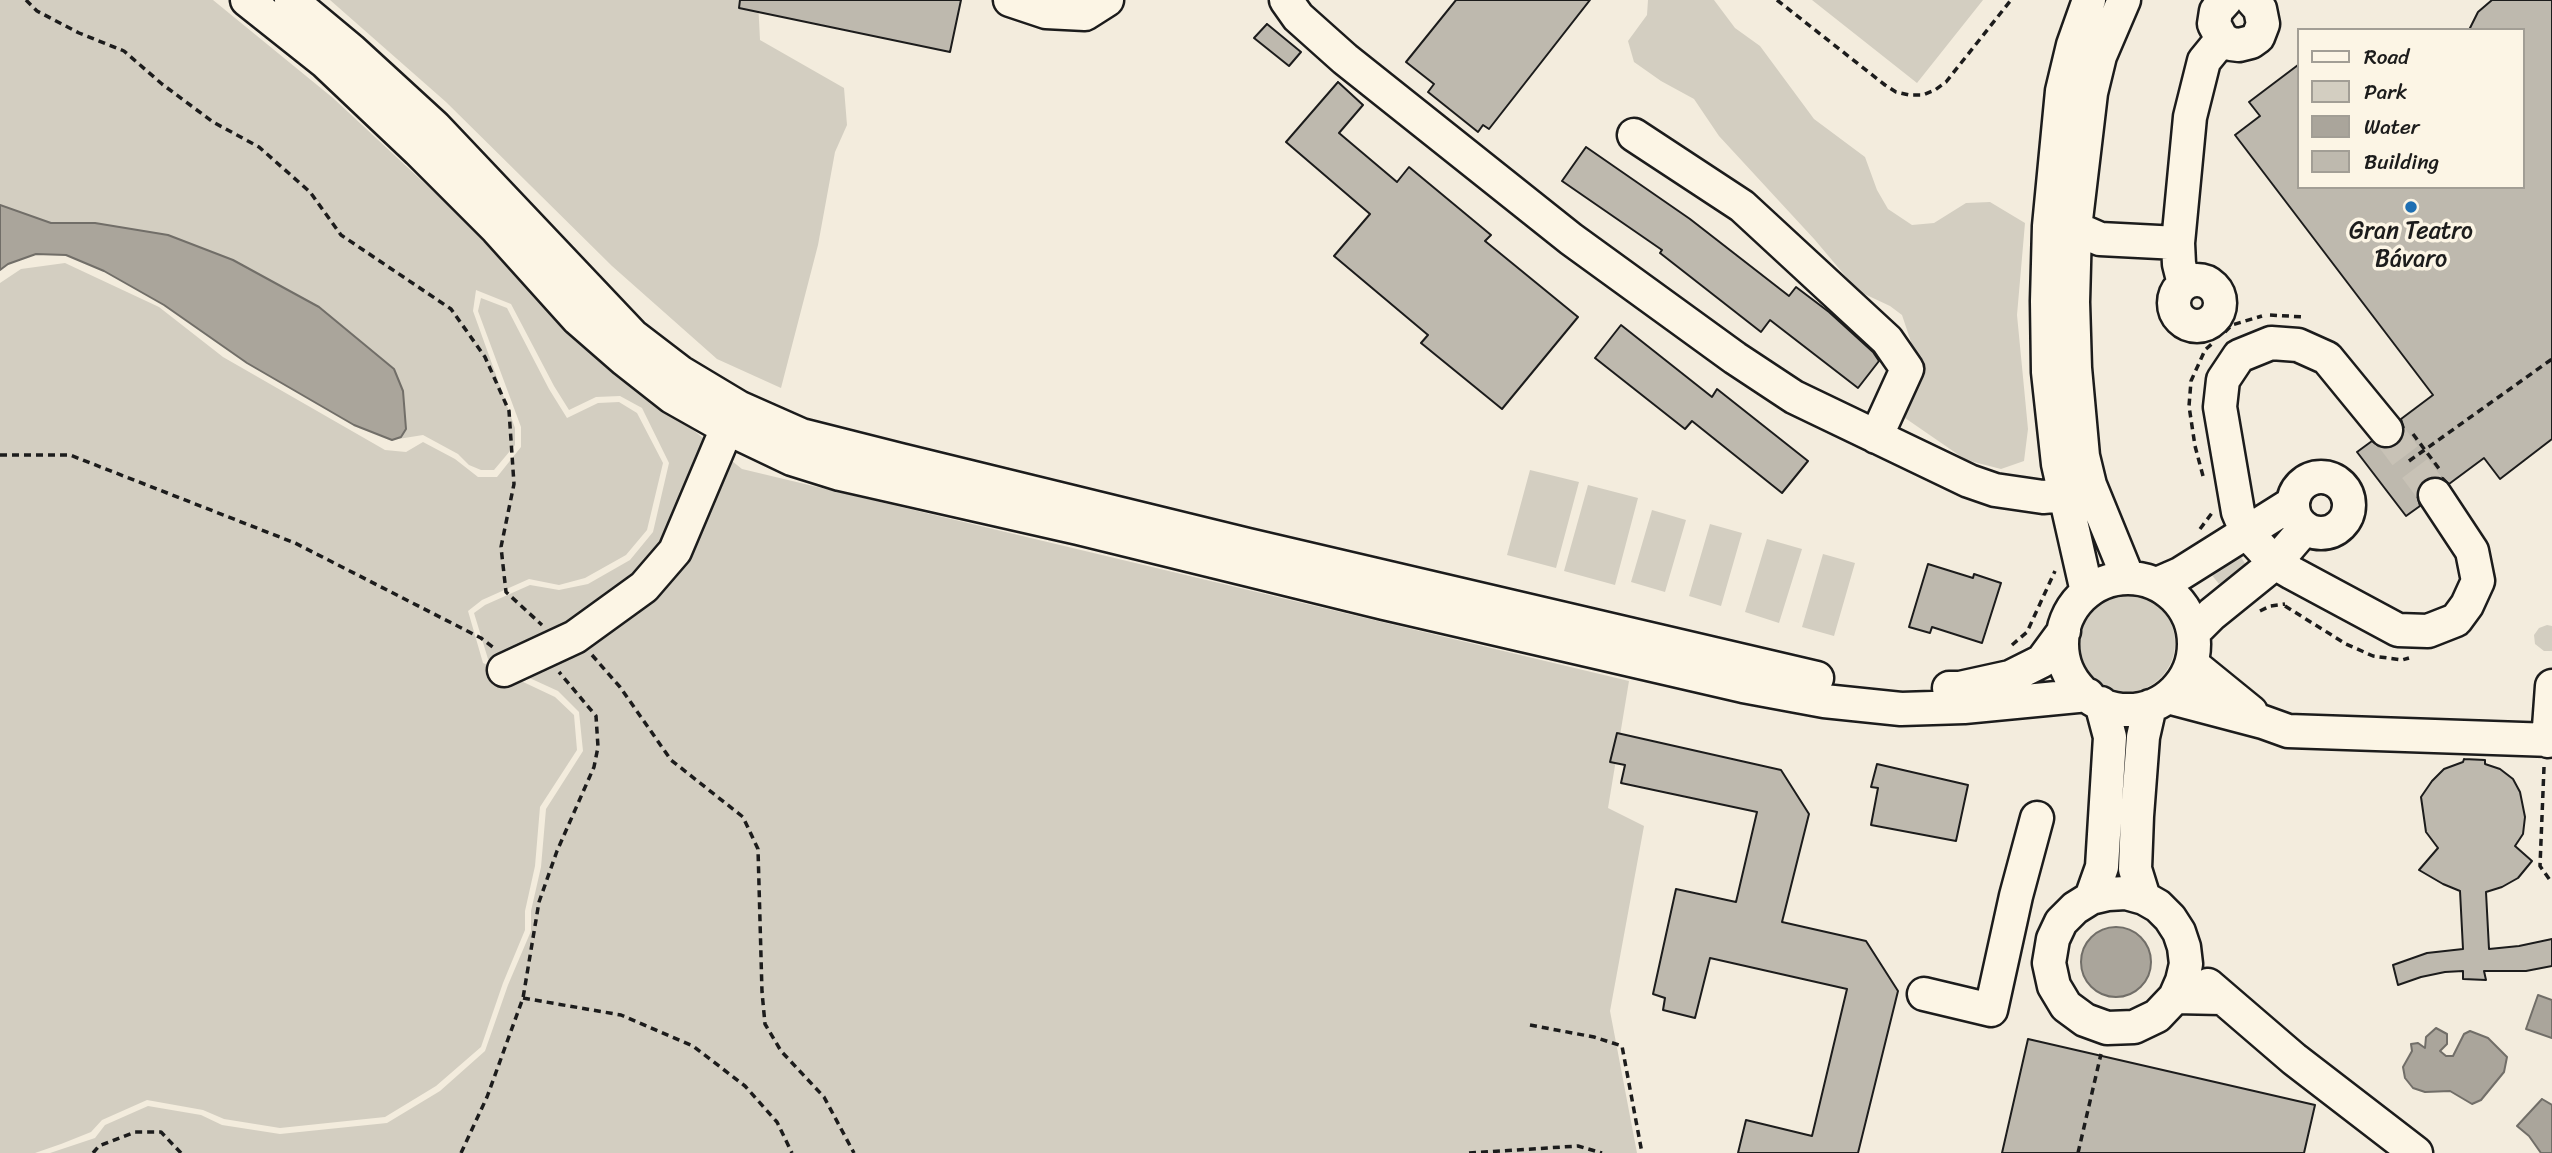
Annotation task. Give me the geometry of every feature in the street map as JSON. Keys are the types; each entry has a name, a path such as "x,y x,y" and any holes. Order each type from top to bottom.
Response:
{"lane":[{"path":"247,0 325,62 497,229 578,319 672,397 733,418 900,460 1824,680 1900,689 1960,688 2010,677 2042,661 2064,631"},
{"path":"291,0 351,50 435,127 633,336 733,418 792,459 840,474 1743,686 1824,701 1901,709 2094,699 2125,709 2159,701 2263,722 2288,732 2550,741 2552,686"},
{"path":"1010,0 1046,12 1085,14 1107,0"},
{"path":"1286,0 1298,17 1345,59 1571,239 1735,358 1794,397 1969,481 1996,489 2043,497 2077,490"},
{"path":"2087,592 2079,557 2077,490 2083,456 2062,227 2062,92 2073,45 2089,0"},
{"path":"2062,227 2100,56 2124,0"},
{"path":"2225,0 2216,11 2214,19 2217,32 2222,39 2239,45 2258,37 2263,24 2263,16 2252,0"},
{"path":"2184,284 2179,264 2179,233 2190,117 2204,61 2222,39"},
{"path":"1634,135 1742,206 1887,340 1907,369 1875,437"},
{"path":"2062,227 2101,219 2179,233"},
{"path":"2398,430 2327,358 2298,345 2271,343 2239,356 2223,380 2220,407 2238,512 2247,533 2275,563 2398,630 2428,631 2456,620 2478,582 2472,551 2439,485"},
{"path":"520,662 575,637 645,587 675,551 733,418"},
{"path":"2077,490 2142,581 2174,596 2187,612 2194,632 2192,664 2186,676 2159,701 2143,737 2135,869 2144,898"},
{"path":"2091,898 2102,867 2110,737 2094,699 2075,683 2067,667 2063,649 2068,617 2076,603 2087,592 2113,579 2142,581 2180,574 2247,533 2299,516 2275,563 2194,632"},
{"path":"2192,664 2263,722"},
{"path":"1924,994 1991,1010 2037,818"},
{"path":"2126,893 2144,898 2158,906 2170,918 2185,947 2186,964 2175,997 2157,1016 2134,1027 2107,1028 2085,1020 2066,1006 2054,986 2049,963 2053,939 2074,908 2091,898 2126,893"},
{"path":"2009,930 2053,939"},
{"path":"2186,964 2294,1059 2416,1153"},
{"path":"2175,997 2222,998"}],"path":[{"path":"26,0 47,17 124,51 213,122 259,147 310,192 341,235 451,309 485,357 509,411 513,485 502,547 506,592 544,626 575,637 620,687 671,760 743,817 758,849 765,1024 781,1051 824,1097 854,1153"},
{"path":"1777,0 1885,85 1896,92 1909,95 1923,95 1946,82 2011,0"},
{"path":"2204,480 2189,406 2191,381 2206,350 2232,326 2254,317 2276,314 2300,316 2310,320"},
{"path":"2409,461 2552,359"},
{"path":"2398,430 2425,449 2439,485"},
{"path":"0,454 70,455 295,543 481,638 596,716 598,747 594,767 557,851 539,902 523,998 487,1097 461,1153"},
{"path":"2209,506 2210,513"},
{"path":"2011,646 2027,632 2059,562 2079,557"},
{"path":"2285,606 2373,656 2402,660 2415,657"},
{"path":"2550,741 2542,785 2540,866 2552,883"},
{"path":"523,998 621,1015 692,1046 745,1086 777,1122 792,1153"},
{"path":"1530,1025 1594,1037 1622,1046 1642,1153"},
{"path":"2078,1153 2107,1028"},
{"path":"93,1153 99,1146 135,1132 160,1132 181,1153"},
{"path":"1469,1153 1578,1146 1602,1153"}],"green space":[{"path":"0,0 213,0 333,98 477,232 583,342 742,469 1629,681 1608,808 1644,826 1610,1011 1637,1153 50,1153 95,1138 105,1125 148,1106 201,1115 222,1125 280,1134 387,1123 440,1091 485,1051 508,985 531,931 531,911 541,867 546,809 583,751 579,712 558,691 488,659 474,613 485,605 530,585 559,590 588,584 630,560 653,532 669,463 642,408 620,396 596,397 569,410 511,304 476,290 473,311 515,428 515,445 494,470 481,470 469,465 458,454 423,435 392,440 354,425 247,363 164,305 104,271 66,255 36,254 8,264 0,270"},
{"path":"330,0 758,0 760,40 844,88 847,125 835,152 818,245 781,388 717,359 612,266 446,102"},
{"path":"1648,0 1714,0 1735,28 1760,46 1814,119 1865,157 1877,190 1888,209 1912,225 1934,223 1966,203 1990,202 2025,223 2017,315 2028,429 2024,461 2001,469 1966,460 1905,418 1917,374 1914,351 1902,315 1890,306 1858,291 1719,136 1694,99 1634,62 1628,41 1647,15"},
{"path":"1812,0 1983,0 1917,83"},
{"path":"65,263 159,307 223,357 385,450 406,452 423,442 455,459 478,477 497,477 521,447 521,427 478,311 481,298 507,308 567,418 598,403 619,402 637,413 663,463 647,530 626,555 585,578 559,585 529,579 482,600 468,611 483,663 555,697 574,715 577,750 540,807 535,866 525,911 525,930 481,1047 436,1086 385,1117 280,1128 224,1119 203,1110 147,1100 102,1120 91,1132 61,1144 35,1153 0,1153 0,283 21,269"},
{"path":"1530,470 1579,482 1556,568 1507,555"},
{"path":"1588,485 1638,498 1615,585 1564,571"},
{"path":"1652,510 1686,520 1665,592 1631,582"},
{"path":"1710,524 1742,533 1721,606 1689,596"},
{"path":"1767,539 1802,549 1779,623 1745,612"},
{"path":"1823,554 1855,563 1834,636 1802,627"},
{"path":"2239,554 2246,565 2219,584 2211,574"},
{"path":"2126,594 2145,597 2161,608 2172,624 2175,643 2172,662 2161,678 2145,689 2126,692 2107,689 2091,678 2080,662 2077,643 2080,624 2091,608 2107,597"},
{"path":"2552,626 2552,651 2544,651 2535,644 2534,635 2539,628"}],"water":[{"path":"0,205 51,223 95,223 168,235 233,260 319,307 394,369 403,391 406,429 401,437 392,440 354,425 247,363 164,305 104,271 66,255 36,254 8,264 0,270"},
{"path":"2109,927 2123,927 2136,933 2145,942 2151,962 2149,975 2141,987 2123,997 2109,997 2096,991 2087,982 2081,969 2081,955 2087,942 2096,933"},
{"path":"2538,995 2552,1000 2552,1038 2526,1029"},
{"path":"2436,1028 2447,1034 2447,1044 2440,1051 2446,1056 2453,1056 2464,1034 2470,1031 2488,1038 2507,1057 2504,1072 2481,1100 2472,1104 2450,1091 2425,1092 2413,1088 2405,1078 2403,1067 2412,1051 2411,1044 2418,1043 2425,1048 2426,1037"},
{"path":"2542,1099 2552,1105 2552,1153 2541,1153 2529,1136 2517,1126"}],"building":[{"path":"740,0 961,0 950,52 739,8"},
{"path":"1456,0 1590,0 1489,129 1483,125 1478,132 1428,92 1434,84 1406,62"},
{"path":"2492,0 2552,0 2552,439 2500,479 2484,458 2449,484 2443,478 2425,479 2419,486 2417,495 2420,506 2406,516 2357,452 2372,441 2380,447 2397,445 2403,436 2401,419 2433,395 2235,135 2260,116 2249,102 2296,67 2296,189 2524,189 2524,28 2470,28 2478,12"},
{"path":"1267,24 1301,52 1289,66 1254,38"},
{"path":"1338,82 1363,105 1339,133 1397,182 1409,167 1491,235 1485,241 1578,317 1502,409 1421,343 1428,335 1334,256 1370,214 1286,142"},
{"path":"1586,147 1690,219 1789,296 1796,287 1829,312 1873,352 1879,361 1858,388 1770,320 1761,332 1660,253 1662,250 1562,181"},
{"path":"1621,325 1712,397 1717,389 1808,461 1782,493 1692,421 1685,429 1595,358"},
{"path":"1928,564 1973,578 1974,574 2001,583 1982,643 1932,627 1930,633 1909,627"},
{"path":"1617,733 1781,770 1809,814 1782,922 1866,941 1898,991 1858,1153 1738,1153 1746,1120 1812,1136 1847,989 1710,958 1695,1018 1663,1010 1665,998 1653,994 1676,889 1736,902 1757,812 1621,783 1625,765 1610,762"},
{"path":"2464,759 2485,760 2485,764 2500,769 2513,779 2520,792 2525,817 2523,834 2515,846 2532,861 2518,878 2486,892 2489,949 2552,939 2552,966 2526,971 2484,971 2486,980 2463,979 2463,971 2445,972 2398,985 2393,965 2427,953 2463,949 2460,891 2419,870 2438,848 2426,832 2421,797 2444,769 2463,762"},
{"path":"1877,764 1968,785 1956,841 1871,825 1878,788 1871,787"},
{"path":"2028,1039 2315,1105 2304,1153 2002,1153"}],"tunnel":[{"path":"2386,430 2435,495"}],"place":[{"name":"Gran Teatro Bávaro","path":"2411,207"}]}
